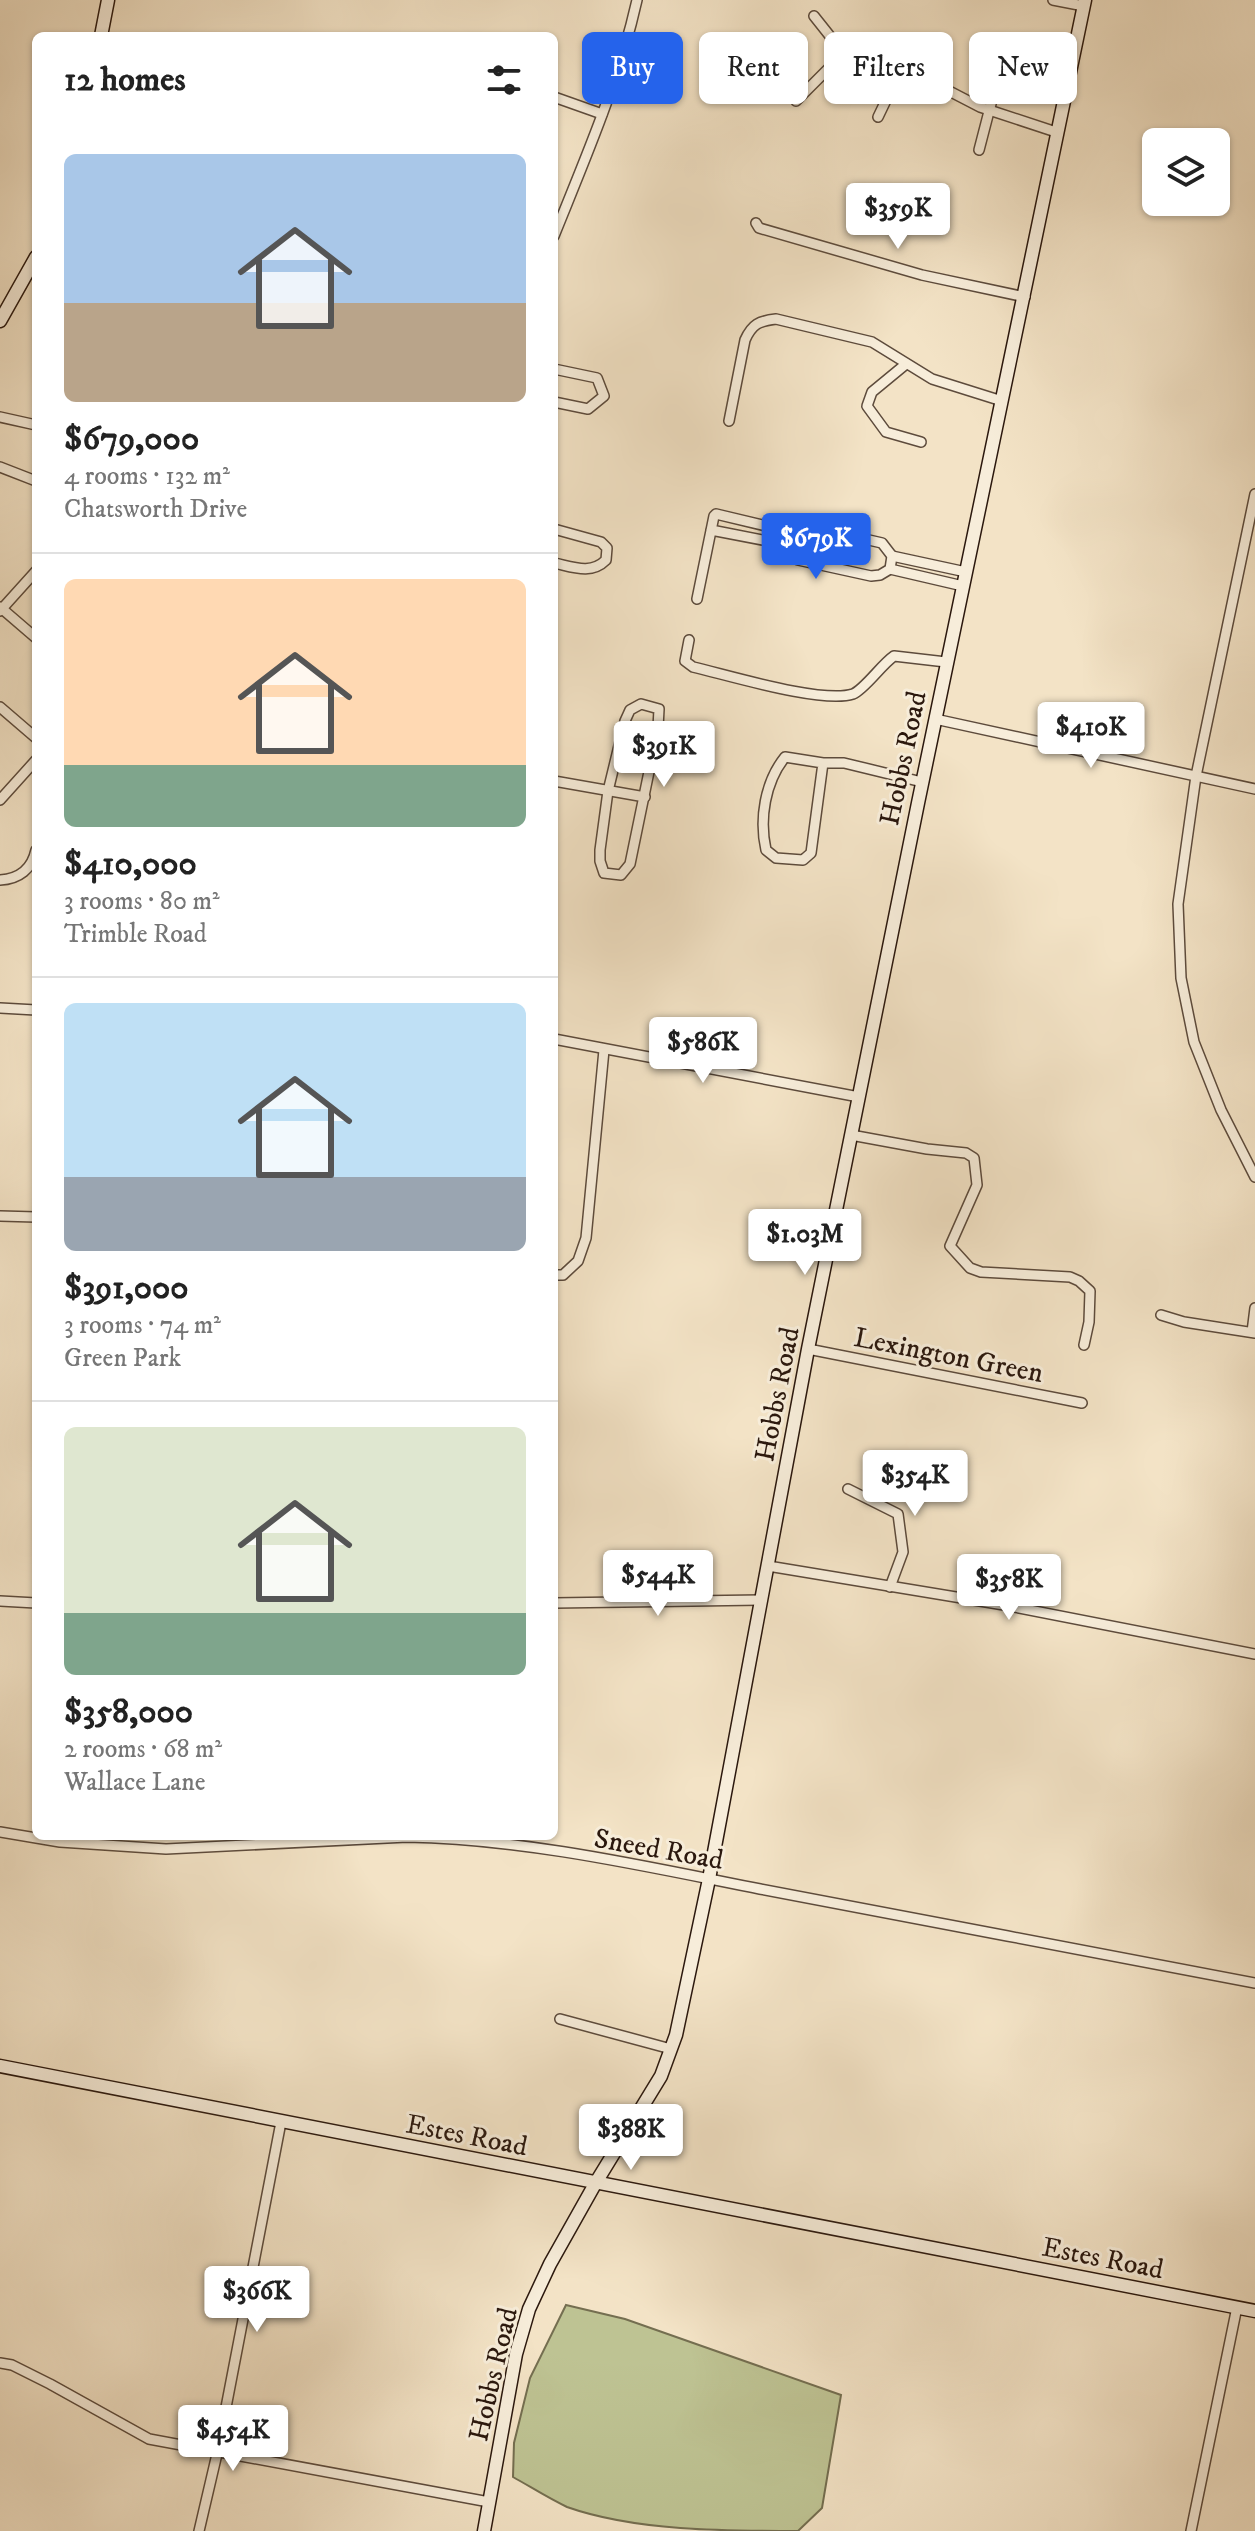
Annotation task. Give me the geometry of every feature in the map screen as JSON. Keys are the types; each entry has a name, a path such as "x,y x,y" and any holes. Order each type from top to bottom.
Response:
{"street":[{"path":"102,32 108,0"},
{"path":"558,226 602,114 637,0"},
{"path":"1053,0 1085,3"},
{"name":"Hobbs Road","path":"484,2531 516,2354 529,2309 550,2264 595,2184 661,2076 671,2049 709,1879 808,1349 946,662 1085,3"},
{"path":"814,16 827,32"},
{"path":"808,89 824,73"},
{"path":"953,92 991,110 1056,132"},
{"path":"558,98 602,114"},
{"path":"878,117 884,104"},
{"path":"979,150 992,104"},
{"path":"756,223 759,228 922,275 1025,297"},
{"path":"0,321 32,264"},
{"path":"729,421 750,328 759,321 776,319 872,342 932,379 1002,401"},
{"path":"906,364 872,392 867,406 886,432 921,442"},
{"path":"558,370 597,378 604,396 588,409 558,403"},
{"path":"0,417 32,424"},
{"path":"0,467 32,479"},
{"path":"1255,494 1196,776 1178,904 1181,978 1194,1042 1221,1110 1255,1177"},
{"path":"697,599 714,516 721,514 787,531"},
{"path":"783,548 790,526 799,524 882,543 892,556 966,572"},
{"path":"558,530 601,542 607,548 606,560 598,567 585,570 558,564"},
{"path":"711,530 778,543 798,560 871,576 887,573 892,556"},
{"path":"890,569 963,586"},
{"path":"32,575 1,609 32,635"},
{"path":"689,640 685,661 693,667 808,693 837,696 856,693 894,656 946,662"},
{"path":"641,704 659,709 658,728 630,864 621,875 604,873 600,861 608,791 630,710 641,704"},
{"path":"0,707 32,735"},
{"path":"935,719 1255,789"},
{"path":"823,763 811,853 803,860 776,858 766,850 763,838 765,802 775,769 785,757 844,763 922,782"},
{"path":"0,800 32,764"},
{"path":"558,782 645,797"},
{"path":"0,880 24,872 32,861"},
{"path":"0,1008 32,1010"},
{"path":"558,1040 859,1097"},
{"path":"558,1275 563,1275 578,1261 586,1238 604,1050"},
{"path":"851,1135 966,1153 974,1158 977,1185 950,1246 970,1268 981,1272 1070,1277 1079,1281 1090,1291 1089,1322 1084,1345"},
{"path":"0,1216 32,1217"},
{"path":"1161,1315 1184,1322 1253,1333 1255,1308"},
{"name":"Lexington Green","path":"808,1349 1082,1403"},
{"path":"848,1489 898,1514 903,1552 890,1587"},
{"path":"768,1566 1004,1605 1255,1654"},
{"path":"558,1603 761,1600"},
{"path":"0,1601 32,1603"},
{"name":"Sneed Road","path":"0,1832 32,1837"},
{"name":"Sneed Road","path":"48,1840 166,1849 347,1840"},
{"name":"Sneed Road","path":"464,1840 533,1848 709,1879 1255,1983"},
{"path":"560,2019 671,2049"},
{"name":"Estes Road","path":"0,2066 1255,2311"},
{"path":"199,2531 217,2454 281,2122"},
{"path":"1191,2531 1237,2307"},
{"path":"0,2363 12,2365 50,2384 149,2439 489,2502"}],"green space":[{"path":"566,2305 625,2319 841,2395 822,2508 798,2531 710,2530 650,2525 567,2507 513,2477 514,2443 530,2378"}]}
